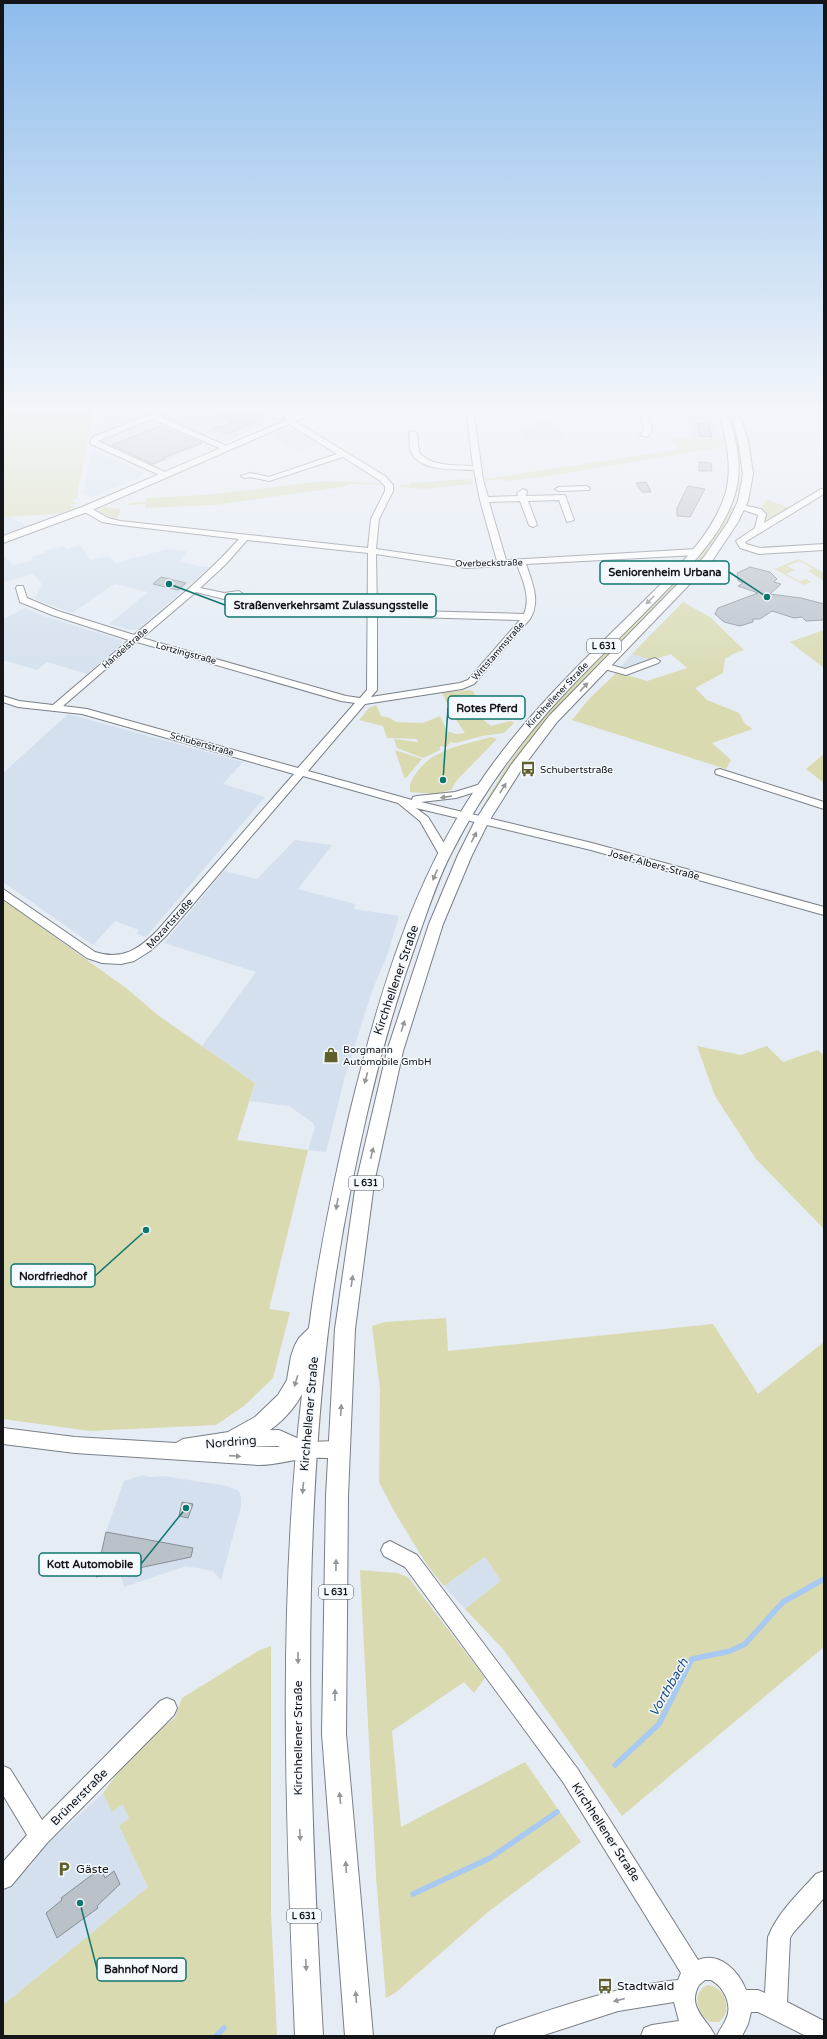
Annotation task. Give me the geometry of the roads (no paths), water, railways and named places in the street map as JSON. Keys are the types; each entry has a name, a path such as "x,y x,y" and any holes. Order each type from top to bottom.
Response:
{"main road":[{"path":"3,540 99,503"},
{"name":"L 631","path":"697,552 719,520 725,503"},
{"name":"Kirchhellener Straße","path":"309,2036 298,1796 299,1556 316,1334 324,1279 354,1121 391,991 423,903 444,853 554,719 708,559 729,529 741,506"},
{"name":"Kirchhellener Straße","path":"359,2036 334,1734 339,1449 345,1329 365,1183 395,1051 436,924 464,855 484,786 521,734 556,695 697,552"},
{"path":"235,1440 251,1432 267,1421 287,1401 297,1384 304,1348 316,1334"}],"street":[{"name":"Mozartstraße","path":"3,893 91,955 107,960 122,960 135,956 152,943 372,690 372,551 375,519 383,503"},
{"path":"485,503 502,563"},
{"path":"525,503 533,525"},
{"path":"564,503 570,520"},
{"path":"803,503 759,528 740,541 743,546 759,551 824,547"},
{"path":"741,506 758,511 762,514 759,528"},
{"name":"Overbeckstraße","path":"86,509 105,520 120,523 372,551 454,564 521,563 697,552"},
{"name":"Händelstraße","path":"55,708 194,589 223,562 245,537"},
{"name":"Overbeckstraße","path":"657,555 669,558 682,568"},
{"name":"Wittstammstraße","path":"364,701 467,685 527,618 532,609 532,601 521,563"},
{"name":"Lortzingstraße","path":"20,588 23,600 38,607 136,639 345,699 364,701"},
{"path":"194,589 224,596 239,594"},
{"path":"373,613 527,618"},
{"name":"Kirchhellener Straße","path":"604,666 626,672 655,661"},
{"name":"Schubertstraße","path":"3,700 18,704 83,711 399,800 474,818"},
{"path":"720,772 824,806"},
{"name":"Schubertstraße","path":"399,800 432,799 456,795 484,786"},
{"name":"Schubertstraße","path":"399,800 424,819 444,853"},
{"name":"Josef-Albers-Straße","path":"474,818 592,847 824,911"},
{"name":"Nordring","path":"3,1436 75,1445 266,1457 306,1450 339,1449"},
{"name":"Nordring","path":"154,1450 235,1440 279,1438 306,1450"},
{"name":"Kirchhellener Straße","path":"390,1550 411,1562 570,1775 606,1829 690,1982"},
{"name":"Brünerstraße","path":"3,1878 40,1836 167,1708"},
{"path":"3,1776 40,1836"},
{"path":"775,2008 779,1937 785,1925 824,1882"},
{"path":"701,2034 689,2019 686,2010 690,1982 699,1970 710,1968 721,1972 731,1981 740,2001 739,2021 736,2029 728,2036"},
{"path":"505,2036 618,2000 648,1994 690,1982"},
{"path":"740,2001 758,2001 824,2033"},
{"path":"652,2036 701,2034"}],"waterway":[{"name":"Vorthbach","path":"615,1765 659,1724 692,1659 730,1651 745,1644 783,1602 824,1579"},
{"name":"Vorthbach","path":"413,1894 490,1858 557,1812"},
{"name":"Vorthbach","path":"216,2036 224,2028"}],"place":[{"name":"Straßenverkehrsamt Zulassungsstelle","path":"169,584"},
{"name":"Seniorenheim Urbana","path":"767,597"},
{"name":"Schubertstraße","path":"528,769"},
{"name":"Rotes Pferd","path":"443,780"},
{"name":"Borgmann Automobile GmbH","path":"331,1055"},
{"name":"Nordfriedhof","path":"146,1230"},
{"name":"Kott Automobile","path":"186,1508"},
{"name":"Gäste","path":"64,1869"},
{"name":"Bahnhof Nord","path":"80,1903"},
{"name":"Stadtwald","path":"605,1986"}]}
